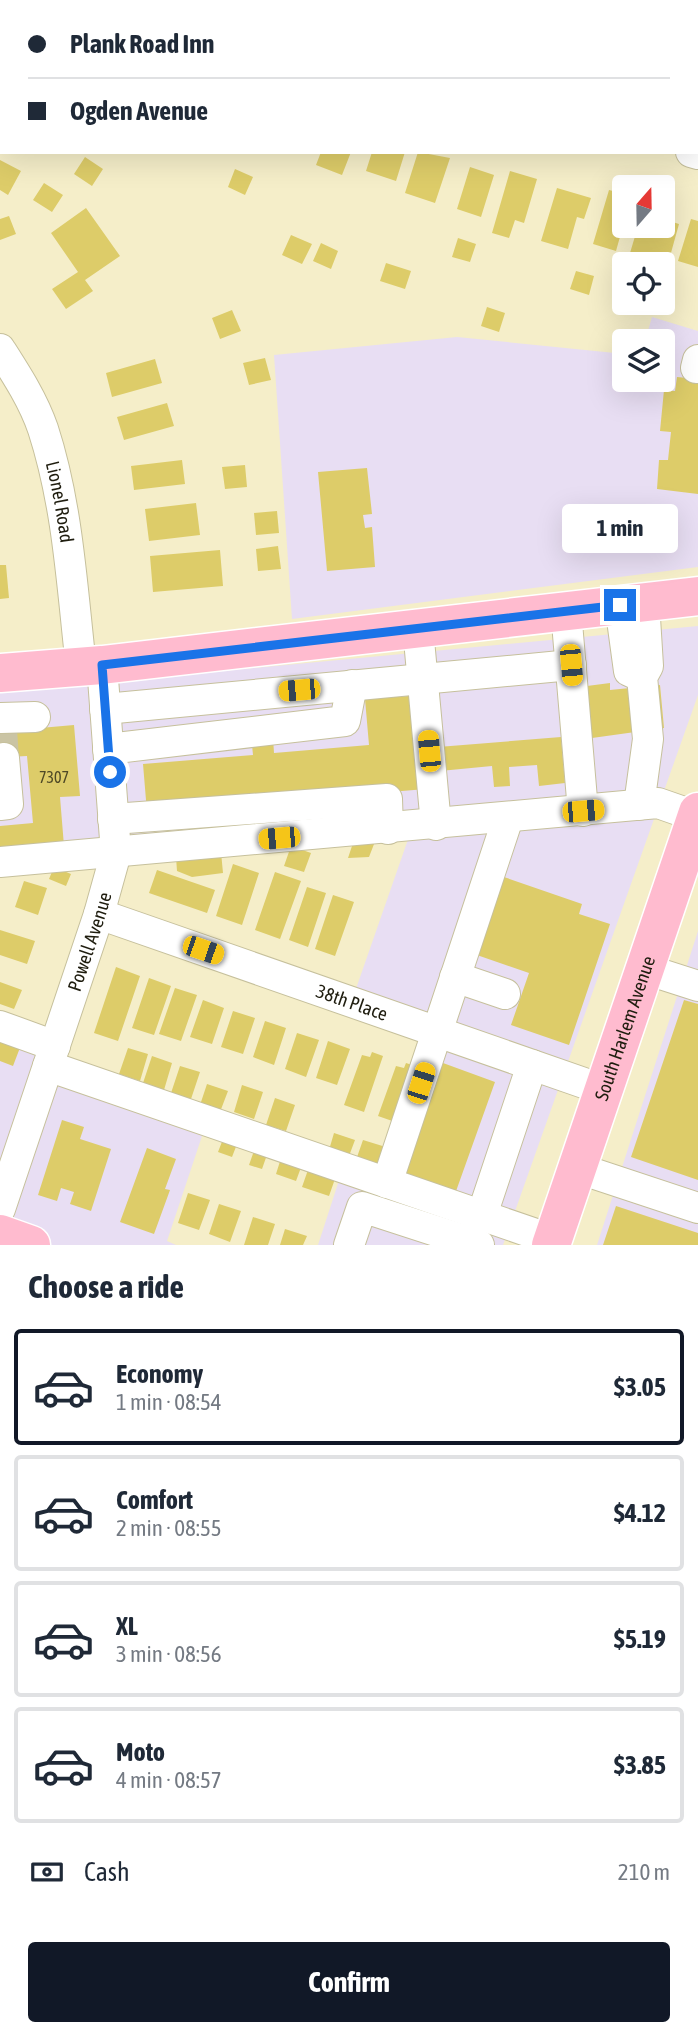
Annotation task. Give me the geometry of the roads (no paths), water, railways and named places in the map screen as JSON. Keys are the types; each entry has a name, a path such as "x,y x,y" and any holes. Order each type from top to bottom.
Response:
{"main road":[{"path":"0,673 92,666 698,596"},
{"name":"South Harlem Avenue","path":"552,1242 697,815"},
{"path":"0,1234 31,1245"}],"street":[{"name":"Lionel Road","path":"0,349 24,387 42,428 65,520 92,666"},
{"path":"632,604 629,671 642,677 648,739 639,805"},
{"path":"566,611 583,811"},
{"path":"418,629 436,825"},
{"path":"105,709 571,665"},
{"name":"Powell Avenue","path":"0,1209 99,914 116,853 105,709 92,666"},
{"path":"108,749 345,721 352,685"},
{"path":"0,804 8,804 2,729 35,717"},
{"path":"113,818 387,799 388,829"},
{"path":"0,862 658,803 697,815"},
{"path":"387,1183 508,818"},
{"name":"38th Place","path":"99,914 604,1090"},
{"path":"645,969 698,986"},
{"path":"456,977 505,994"},
{"path":"0,1026 51,1056 387,1183 552,1242"},
{"path":"482,1215 532,1065"},
{"path":"577,1168 698,1208"},
{"path":"349,1245 362,1206 396,1232 479,1245"}],"tunnel":[{"path":"2,730 4,758"}]}
